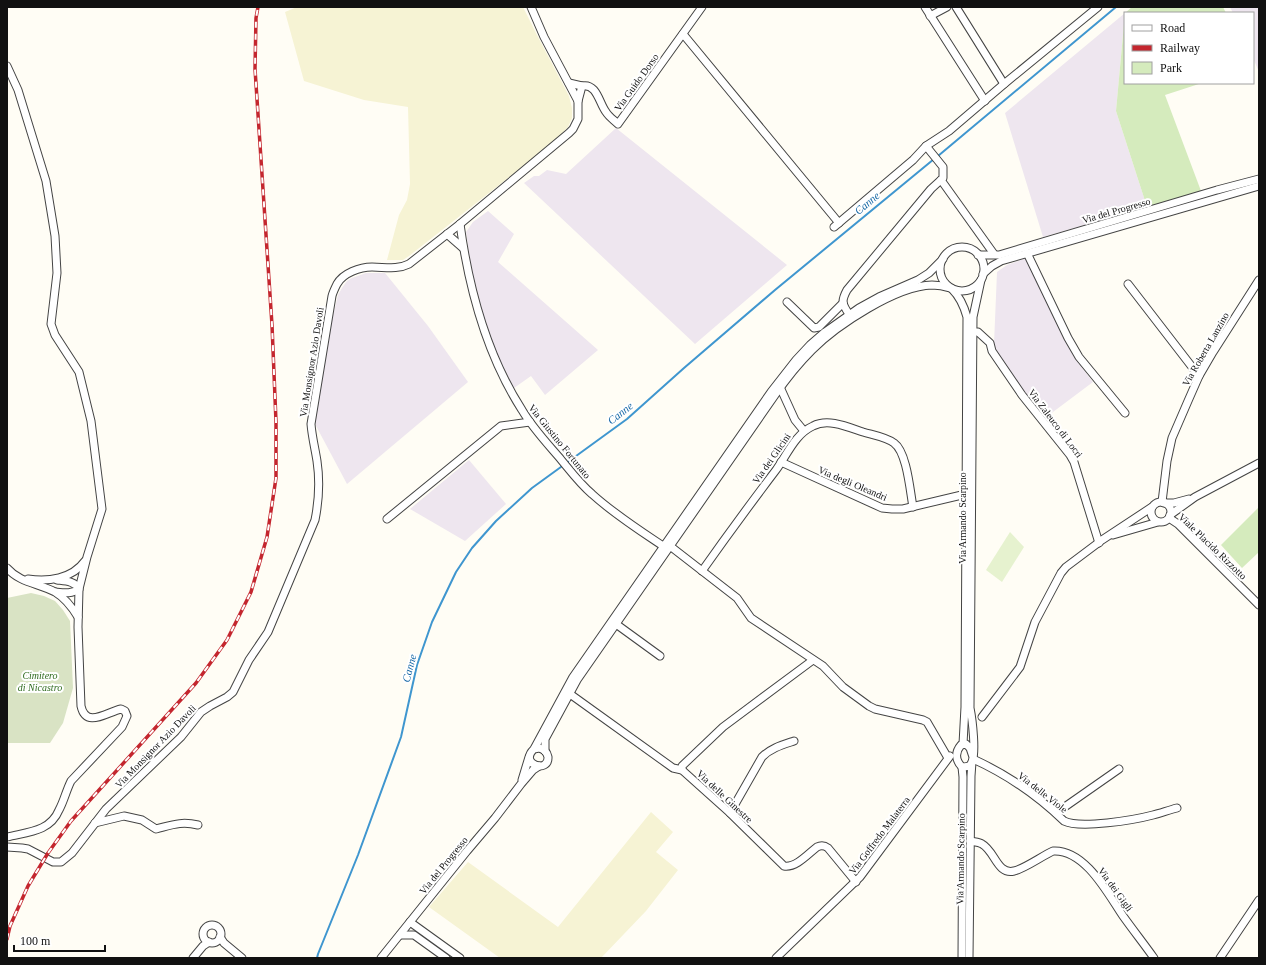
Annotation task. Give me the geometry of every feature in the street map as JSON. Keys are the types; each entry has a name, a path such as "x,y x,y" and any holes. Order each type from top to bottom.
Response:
{"street":[{"name":"Via Monsignor Azio Davoli","path":"7,847 22,848 34,852 49,861 57,863 61,862 72,853 106,809 181,737 202,712 228,697 233,692 249,660 268,632 315,520 319,486 317,461 311,424 332,296 337,284 345,276 365,268 404,267 410,264 569,133 576,124 578,119 578,101 544,37 531,7"},
{"name":"Via Guido Dorso","path":"582,86 591,86 606,112 618,124 702,7"},
{"path":"925,7 985,101"},
{"path":"930,16 947,7"},
{"path":"956,7 1004,84"},
{"path":"683,34 836,225 1098,7"},
{"path":"7,66 18,90 46,181 55,236 57,274 51,324 55,335 79,372 91,421 102,509 87,557 79,590 78,618 80,698 82,713 90,718 103,716 121,709 125,711 127,716 122,727 71,781 60,810 52,822 24,834 7,837"},
{"path":"569,83 582,86 578,101"},
{"path":"849,314 843,303 843,297 847,290 931,189 943,178 943,167 929,149"},
{"name":"Via del Progresso","path":"978,255 999,254 1259,179"},
{"path":"941,180 994,254"},
{"name":"Via del Progresso","path":"982,277 992,266 1001,261 1259,186"},
{"name":"Via Giustino Fortunato","path":"460,224 463,248 476,307 485,337 502,375 522,411 578,480 592,494 615,512 702,571 737,598 751,618 823,666 843,687 870,706 875,709 927,722 948,758"},
{"path":"447,234 463,248"},
{"path":"520,784 529,757 573,677 666,546 780,387 800,363 813,349 845,323 881,301 920,286 932,285 951,288 958,291 971,289 977,285 982,277 984,267 982,260 973,250 966,248 952,249 929,273 918,280 879,297 849,314 810,345 783,375 666,546 616,624 577,680 546,739 545,750 547,760 545,764 533,770 520,784"},
{"path":"1028,253 1068,338 1079,357 1125,413"},
{"path":"942,259 940,272 945,283 951,288"},
{"name":"Via Armando Scarpino","path":"969,958 971,776 973,759 973,728 970,708 973,317 982,277"},
{"name":"Via Roberta Lanzino","path":"1163,502 1166,461 1172,438 1199,376 1259,280"},
{"path":"1128,284 1199,376"},
{"name":"Via Armando Scarpino","path":"951,288 961,301 967,317 965,707 962,744"},
{"path":"787,302 814,328 819,326 843,303"},
{"name":"Via Zaleuco di Locri","path":"973,332 978,332 990,343 992,351 1022,395 1070,455 1077,467 1101,541"},
{"path":"780,387 795,420 804,431"},
{"path":"387,519 501,426 530,422"},
{"name":"Via dei Glicini","path":"702,571 797,438 804,431 819,424 829,423 851,428 886,439 895,444 901,452 904,461 913,507"},
{"name":"Via degli Oleandri","path":"781,462 882,508 903,509 966,494"},
{"path":"1101,541 1124,532 1158,522 1164,522 1195,497 1259,463"},
{"path":"973,728 1020,667 1035,622 1061,573 1066,567 1156,503 1178,502 1195,497"},
{"path":"1163,502 1170,509 1170,516"},
{"path":"1152,507 1151,516 1158,522"},
{"name":"Viale Placido Rizzotto","path":"1170,516 1259,605"},
{"path":"18,578 48,581 60,578 81,567 87,557"},
{"path":"7,568 18,578 54,592 62,597 72,606 78,618"},
{"path":"55,579 73,583 78,586 79,590"},
{"path":"54,592 69,593 79,590"},
{"path":"616,624 660,656"},
{"path":"682,770 682,766 723,727 813,660"},
{"name":"Via delle Ginestre","path":"570,694 673,768 682,770 730,813 784,866 788,867 795,864 820,845 825,846 856,882"},
{"path":"962,731 972,719 982,717"},
{"path":"730,813 766,752 777,746 794,741"},
{"path":"962,744 966,744 970,748 973,759 969,766 962,767 957,761 957,752 962,744"},
{"path":"534,750 539,748 545,750"},
{"name":"Via Goffredo Malaterra","path":"776,958 856,882 948,758 957,752"},
{"path":"529,757 531,762 536,766 539,766"},
{"name":"Via delle Viole","path":"973,759 988,766 1029,791 1064,821 1069,823 1089,824 1153,815 1177,808"},
{"name":"Via Goffredo Malaterra","path":"941,769 947,764 957,761"},
{"name":"Via Armando Scarpino","path":"962,767 962,958"},
{"path":"1056,813 1119,769"},
{"name":"Via del Progresso","path":"381,958 495,818 520,784"},
{"path":"95,823 124,816 142,820 156,829 180,822 198,825"},
{"name":"Via dei Gigli","path":"970,841 982,844 990,850 1000,867 1007,871 1016,871 1053,851 1072,855 1100,880 1134,932 1154,958"},
{"path":"1220,958 1259,900"},
{"path":"410,922 460,958"},
{"path":"400,935 414,935 446,958"},
{"path":"193,958 213,941 242,958"}],"shaded area":[{"path":"297,7 523,7 569,96 572,108 572,118 568,127 555,141 409,256 403,260 387,260 399,215 407,200 410,184 408,107 364,100 304,81 285,12"},
{"path":"1230,7 1259,7 1259,72 1254,60 1254,12 1232,12"},
{"path":"1124,14 1116,111 1147,207 1043,237 1005,113"},
{"path":"616,128 787,265 695,344 524,183 534,176 539,176 547,170 566,174"},
{"path":"488,211 514,234 498,262 598,350 545,395 531,376 514,388 493,347 471,268 466,232 473,222"},
{"path":"1026,258 1074,357 1093,382 1045,418 999,358 994,344 997,272 1007,265"},
{"path":"366,273 385,273 428,326 468,382 347,484 315,424 330,328 338,295 347,281"},
{"path":"469,460 506,504 465,541 410,509"},
{"path":"651,812 673,832 656,852 678,870 646,911 601,958 500,958 429,907 468,862 558,927"}],"green space":[{"path":"1132,7 1223,7 1226,12 1126,12"},
{"path":"1124,24 1124,84 1199,84 1165,95 1201,191 1147,207 1116,111"},
{"path":"1259,507 1259,552 1242,568 1221,545"},
{"path":"1010,532 1024,547 1002,582 986,570"},
{"name":"Cimitero di Nicastro","path":"31,593 44,596 55,601 70,621 73,688 63,723 50,743 7,743 7,598"}],"waterway":[{"name":"Canne","path":"938,156 1116,7"},
{"name":"Canne","path":"317,958 358,855 401,737 417,665 432,622 456,572 472,548 496,521 532,488 627,419 775,290 934,159"}],"railway":[{"path":"7,939 10,926 28,886 48,853 71,821 196,683 227,640 251,592 267,537 276,478 276,422 272,325 255,69 256,18 258,7"}]}
